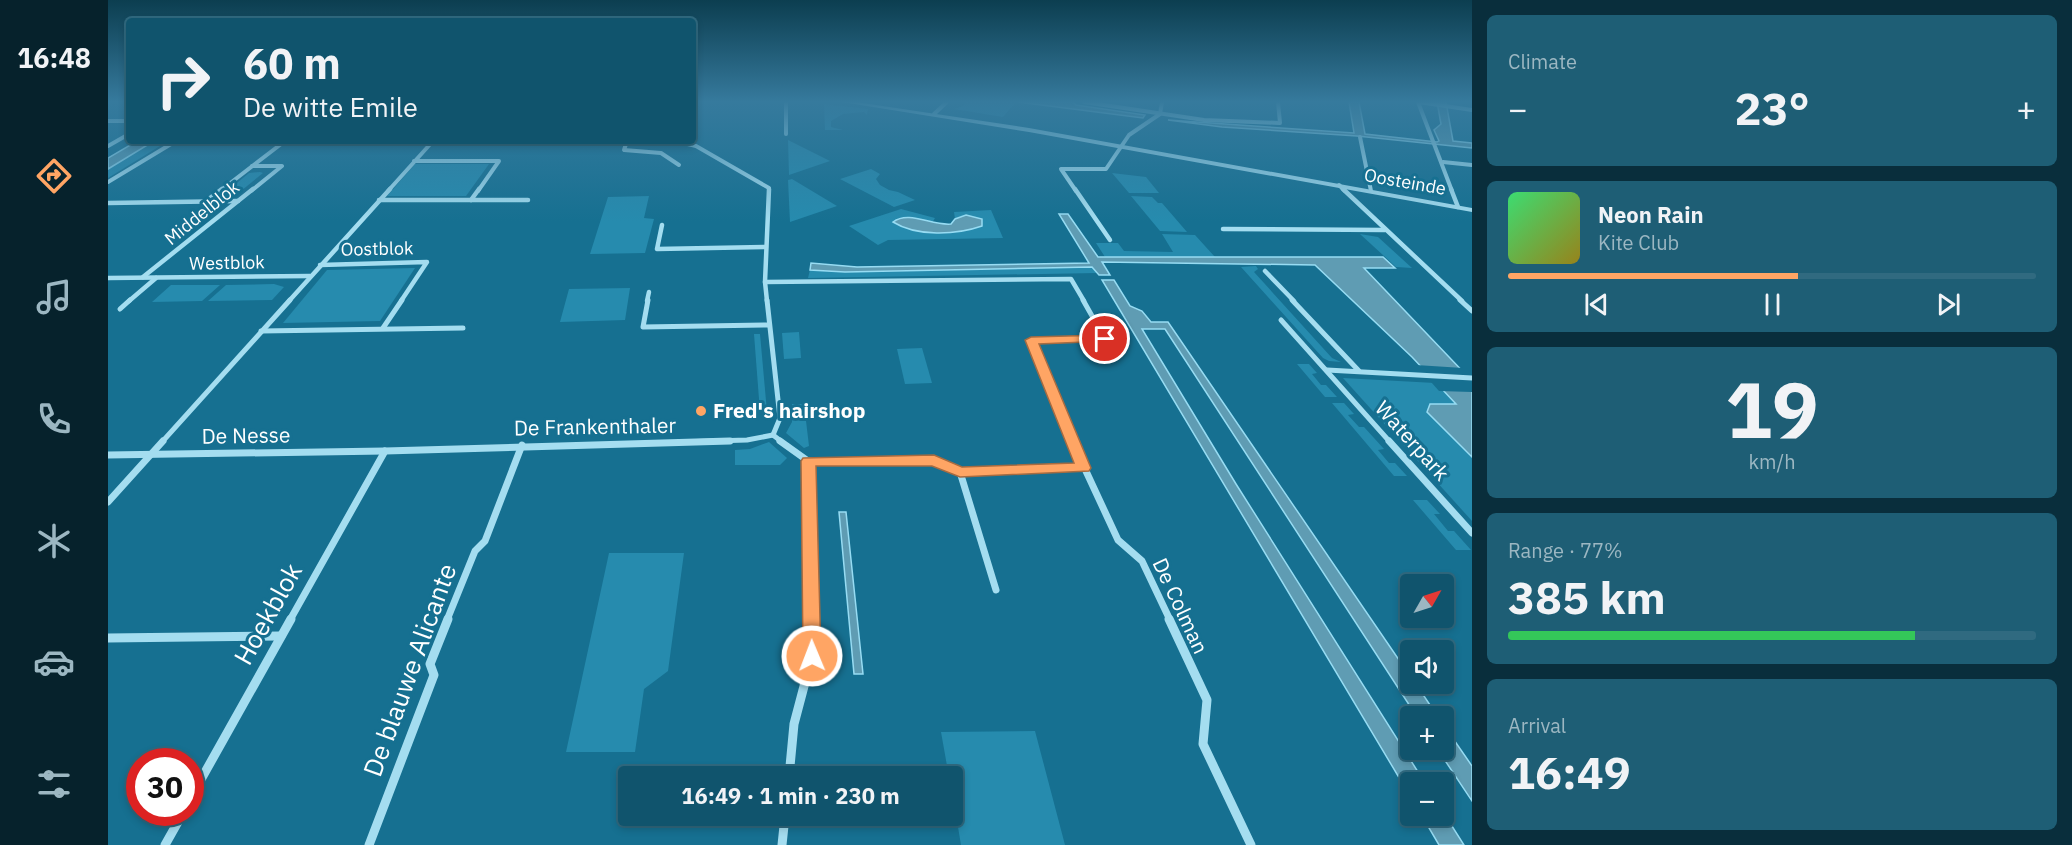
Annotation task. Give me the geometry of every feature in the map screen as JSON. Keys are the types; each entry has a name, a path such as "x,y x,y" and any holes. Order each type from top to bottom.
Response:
{"street":[{"name":"Oosteinde","path":"1099,141 1472,210"},
{"path":"1110,240 1061,169 1106,170 1123,141"},
{"path":"1361,141 1371,191"},
{"path":"1431,141 1443,162 1458,207"},
{"path":"108,182 171,144"},
{"name":"Middelblok","path":"206,202 281,144"},
{"name":"Oostblok","path":"108,502 429,144"},
{"path":"626,144 624,150 660,152 673,158 679,165"},
{"path":"688,144 696,146 769,188 765,282 780,418 773,435 808,461 934,460 960,472 1083,468"},
{"path":"414,161 499,161 471,200"},
{"path":"1443,162 1472,165"},
{"name":"Middelblok","path":"143,277 282,166 252,166"},
{"path":"1339,186 1472,311"},
{"path":"379,200 528,200"},
{"path":"108,203 238,201"},
{"path":"662,225 657,249 766,247"},
{"path":"1223,229 1385,230"},
{"name":"Oostblok","path":"320,265 427,262 383,328"},
{"path":"1265,271 1359,371"},
{"name":"Westblok","path":"108,278 310,276"},
{"path":"120,309 157,277"},
{"name":"De Colman","path":"765,282 1071,279 1105,339 1031,340 1083,468 1118,540 1142,561 1207,700 1203,744 1251,845"},
{"path":"650,292 643,327 769,325"},
{"name":"Waterpark","path":"1281,320 1472,533"},
{"path":"261,331 463,328"},
{"name":"Waterpark","path":"1327,370 1472,378"},
{"name":"De Frankenthaler","path":"385,451 522,445 747,440 773,435"},
{"name":"De blauwe Alicante","path":"369,845 434,675 430,664 475,551 485,541 522,445"},
{"name":"De Nesse","path":"108,455 385,451"},
{"name":"Hoekblok","path":"204,774 385,451"},
{"path":"790,766 794,724 812,656 808,461"},
{"path":"960,472 996,590"},
{"path":"108,638 281,636"},
{"path":"165,845 176,826"},
{"path":"782,845 784,826"}],"shaded area":[{"path":"788,141 830,161 789,175"},
{"path":"1409,141 1457,141 1472,143 1472,148"},
{"path":"132,144 149,144 108,169 108,158"},
{"path":"149,144 163,144 108,178 108,169"},
{"path":"415,164 489,164 466,196 387,196"},
{"path":"871,169 880,174 876,179 880,185 915,200 894,207 840,179"},
{"path":"249,173 263,173 236,195 222,198 221,196"},
{"path":"1112,173 1146,177 1159,193 1129,193"},
{"path":"792,179 837,206 790,222 788,180"},
{"path":"649,196 644,218 654,219 645,253 590,254 608,197"},
{"path":"1131,196 1152,197 1158,203 1162,203 1187,232 1160,231"},
{"path":"901,209 935,218 932,223 910,217 896,219 973,229 961,216 955,219 954,212 991,210 1003,238 888,240 878,245 849,226"},
{"path":"1059,214 1068,214 1098,257 1383,257 1395,268 1364,268 1472,381 1472,457 1427,412 1430,404 1456,404 1412,357 1315,265 1102,262 1110,275 1099,275 1092,267 845,272 810,270 811,263 857,267 1089,263"},
{"path":"966,215 982,219 982,226 949,233 937,233 913,230 893,222 913,218 951,224 955,219"},
{"path":"1162,234 1195,235 1215,257 1105,257 1096,243 1118,243 1124,251 1173,252"},
{"path":"1360,234 1378,237 1412,268 1396,267"},
{"path":"1256,266 1258,269 1254,272 1332,358 1341,362 1323,358 1241,267"},
{"path":"1092,267 1097,273 808,278 810,270 845,272"},
{"path":"415,268 380,321 283,323 327,270"},
{"path":"1102,280 1114,280 1130,306 1142,311 1151,322 1168,322 1400,661 1400,691 1165,329 1142,329 1236,484 1400,743 1400,760 1410,760 1418,772 1400,772 1400,779"},
{"path":"274,284 284,287 272,300 208,301 226,285"},
{"path":"171,285 220,285 202,301 152,302"},
{"path":"630,288 625,320 560,322 569,289"},
{"path":"799,332 801,358 784,359 782,333"},
{"path":"754,334 760,334 767,412 760,412"},
{"path":"922,348 932,383 905,384 897,349"},
{"path":"1297,364 1309,364 1317,373 1312,374 1321,385 1326,385 1337,397 1325,397"},
{"path":"1343,378 1472,385 1472,521"},
{"path":"1332,403 1344,403 1354,414 1348,415 1359,427 1364,427 1384,449 1378,450 1389,463 1395,463 1407,476 1394,476"},
{"path":"792,404 804,404 809,446 804,448 786,433 792,422"},
{"path":"769,442 787,458 780,465 735,465 735,450 750,449"},
{"path":"1413,500 1427,500 1440,514 1434,514 1448,531 1454,531 1471,550 1456,550"},
{"path":"839,512 846,512 863,674 854,674"},
{"path":"609,553 684,553 668,671 644,689 635,752 566,752"},
{"path":"1402,694 1423,694 1431,706 1410,706"},
{"path":"1035,731 1065,845 961,845 958,826 963,826 963,766 947,766 941,732"},
{"path":"1454,740 1472,766 1472,801 1454,772 1445,760 1454,760"},
{"path":"1428,826 1452,826 1464,845 1439,845"}],"pier":[{"path":"1416,365 1463,368 1472,377 1472,392 1439,391"}],"place":[{"name":"Fred's hairshop","path":"701,411"}],"route":[{"path":"812,656 808,461 934,460 960,472 1083,468 1031,340 1105,339"}]}
